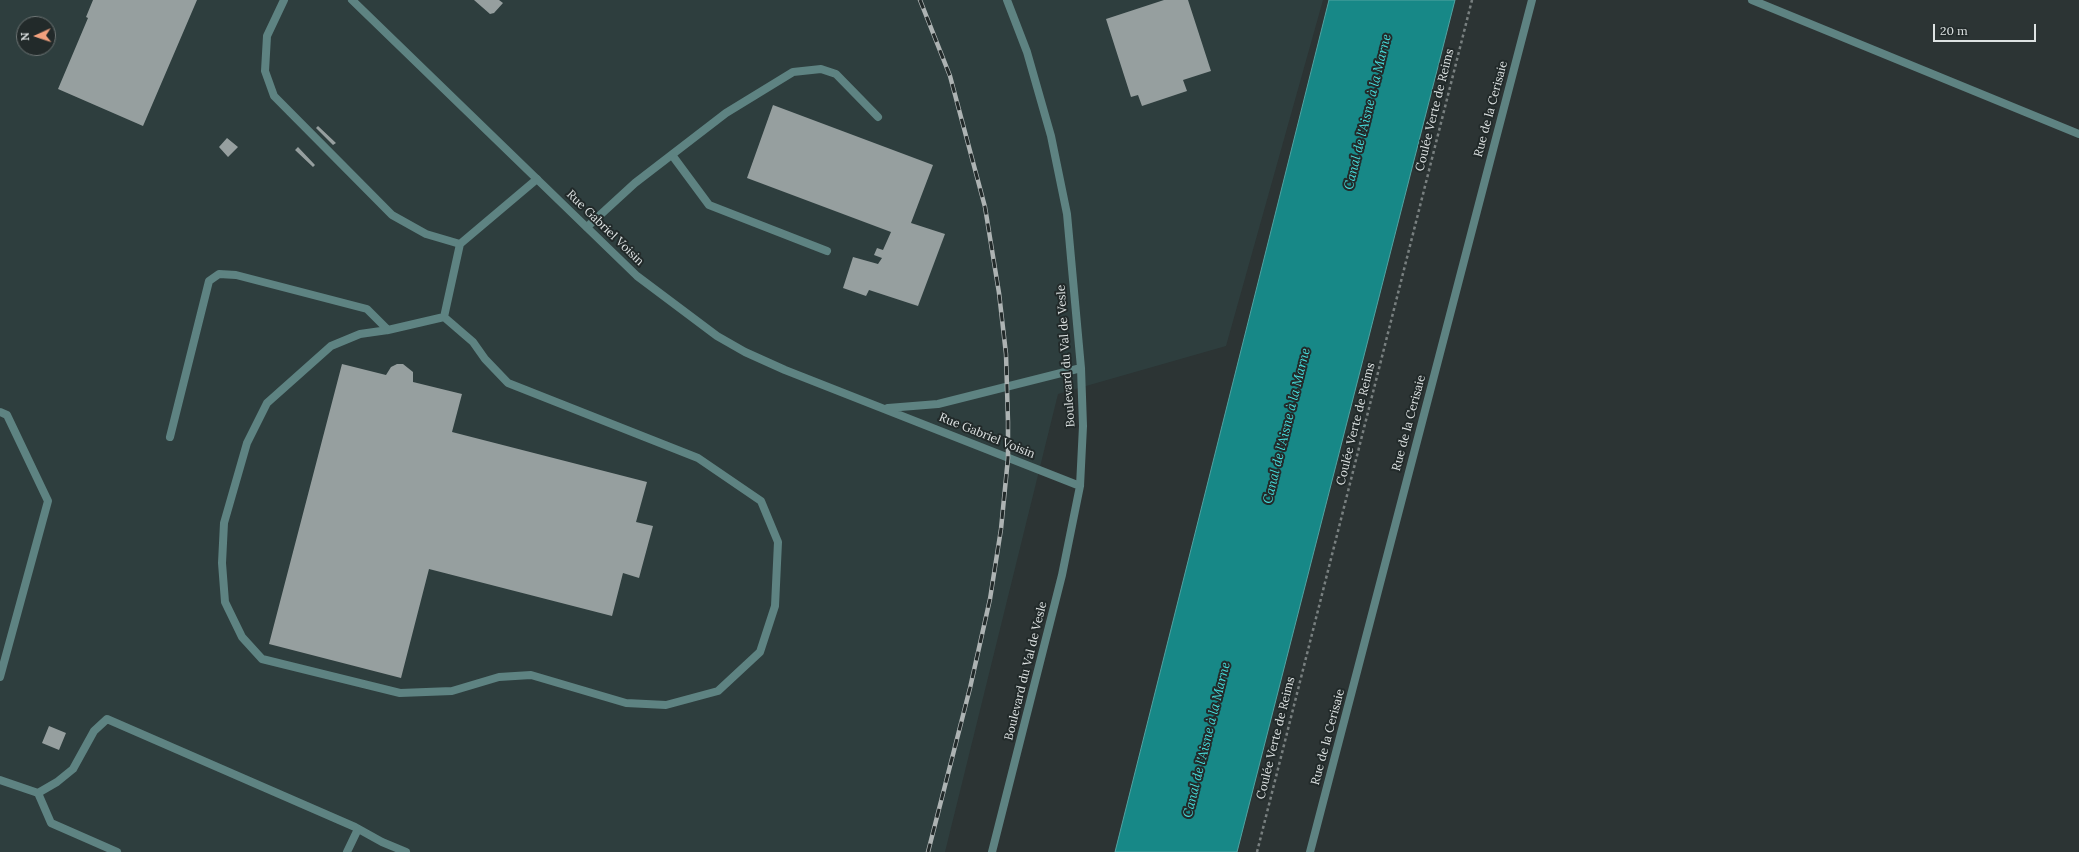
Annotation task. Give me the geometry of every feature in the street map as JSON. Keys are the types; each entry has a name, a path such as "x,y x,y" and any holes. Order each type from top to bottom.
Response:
{"street":[{"path":"284,0 267,36 265,71 274,96 392,215 426,234 460,244"},
{"name":"Rue Gabriel Voisin","path":"352,0 637,276 717,336 745,352 785,370 885,408 1080,486"},
{"name":"Boulevard du Val de Vesle","path":"992,852 1057,597 1080,486 1083,426 1081,368 1063,194 1051,136 1026,52 1007,0"},
{"name":"Rue de la Cerisaie","path":"1310,852 1532,0"},
{"path":"1752,0 2079,134"},
{"path":"587,227 635,183 726,113 793,72 821,69 836,74 878,117"},
{"path":"672,155 709,205 827,251"},
{"path":"444,317 460,244 537,179"},
{"path":"170,437 209,281 218,274 236,275 367,309 388,330"},
{"path":"444,317 473,342 485,360 508,383 698,458 761,502 778,542 776,606 760,652 718,690 666,705 626,703 530,675 499,677 452,691 400,693 262,659 242,637 225,602 222,564 224,523 247,442 267,403 330,346 360,334 388,330 444,317"},
{"name":"Rue Gabriel Voisin","path":"885,408 938,404 1081,368"},
{"path":"0,412 7,415 48,501 0,677"},
{"path":"38,793 57,782 73,769 94,731 107,719 358,829 382,842 406,852"},
{"path":"0,780 38,793 51,823 117,852"},
{"path":"347,852 358,829"}],"path":[{"name":"Coulée Verte de Reims","path":"1257,852 1472,0"}],"shaded area":[{"path":"0,0 1323,0 1226,346 1058,394 945,852 0,852"}],"water":[{"name":"Canal de l'Aisne à la Marne","path":"1329,0 1455,0 1237,852 1115,852"}],"building":[{"path":"93,0 197,0 143,126 58,89 88,18 86,17"},
{"path":"474,0 499,0 503,3 494,13 490,14"},
{"path":"1164,0 1188,0 1211,71 1183,80 1187,91 1142,106 1138,95 1131,97 1106,19"},
{"path":"773,105 933,165 911,223 945,234 918,306 869,290 866,296 843,288 853,257 878,264 882,258 874,255 877,248 883,250 891,232 747,178"},
{"path":"318,126 336,143 333,145 316,128"},
{"path":"227,138 238,147 228,157 219,147"},
{"path":"298,147 315,165 313,167 295,150"},
{"path":"342,364 386,375 391,367 397,364 403,364 413,372 413,382 462,394 452,432 647,482 636,522 653,526 639,578 623,573 612,616 429,569 401,678 269,644"},
{"path":"49,726 66,733 59,750 42,743"}],"railway":[{"path":"920,0 950,76 985,207 999,293 1006,354 1008,422 1008,458 1001,529 990,599 970,688 928,852"}]}
